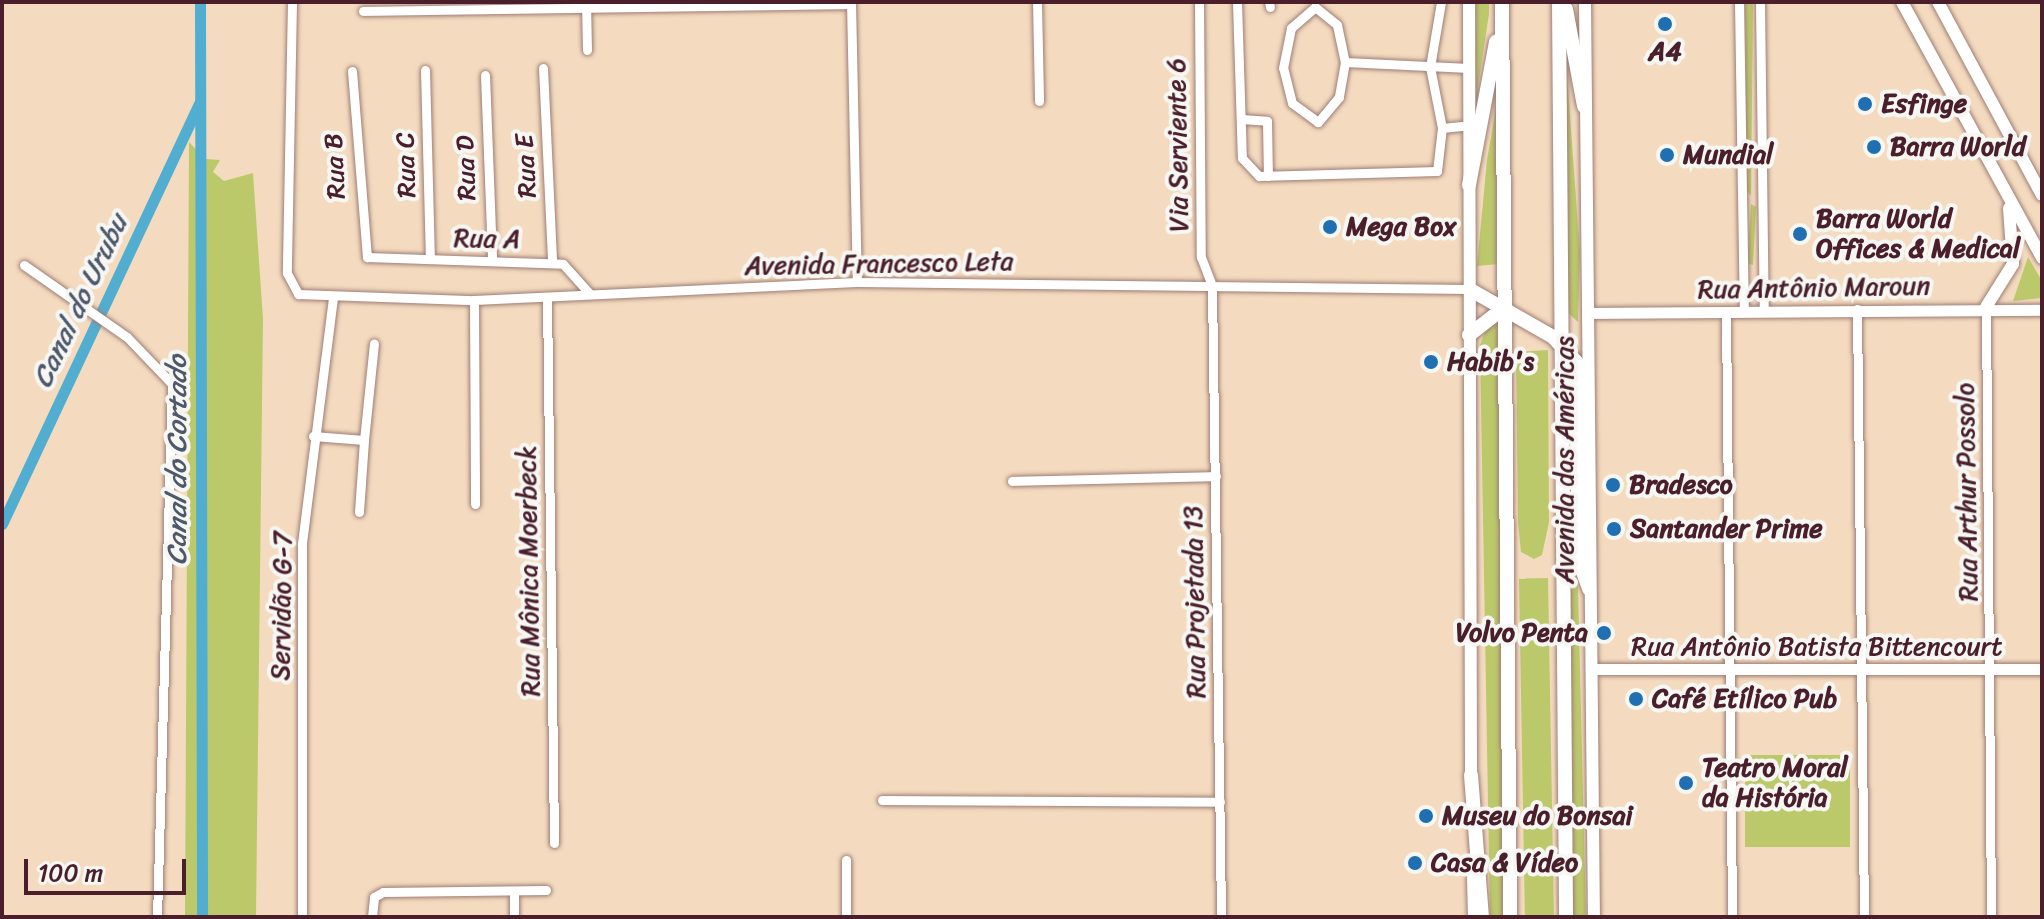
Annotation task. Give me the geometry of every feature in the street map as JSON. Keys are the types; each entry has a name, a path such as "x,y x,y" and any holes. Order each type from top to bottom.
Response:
{"highway":[{"name":"Avenida das Américas","path":"1559,2 1566,917"},
{"path":"1565,2 1584,106"},
{"path":"1469,185 1502,6"},
{"path":"1502,6 1510,917"},
{"path":"1469,289 1505,307 1561,343 1576,362 1579,561 1589,589"},
{"path":"1469,335 1505,307"},
{"path":"1471,775 1482,917"}],"main road":[{"path":"1469,2 1474,917"},
{"name":"Avenida das Américas","path":"1585,2 1594,917"},
{"path":"1893,2 1916,32"},
{"path":"1902,2 2008,201 2042,258"},
{"path":"1938,2 2042,195"},
{"path":"1986,307 2013,264 2008,201"}],"street":[{"name":"Avenida Francesco Leta","path":"292,2 292,290 333,298 474,300 857,282 1469,289"},
{"path":"1037,2 1039,101"},
{"name":"Via Serviente 6","path":"1199,2 1201,257 1212,286"},
{"path":"1237,2 1244,167 1268,176 1430,174 1441,165 1442,128 1430,67 1441,2"},
{"path":"1739,2 1744,311"},
{"path":"1760,2 1761,268 1764,311"},
{"path":"363,11 586,4 851,3 857,282"},
{"path":"586,4 587,50"},
{"path":"1306,11 1330,12 1345,62 1334,108 1327,118 1308,121 1292,103 1283,68 1291,28 1306,11"},
{"path":"1345,62 1469,68"},
{"name":"Rua E","path":"543,68 552,262"},
{"name":"Rua C","path":"425,70 430,259"},
{"name":"Rua B","path":"352,71 367,257"},
{"name":"Rua D","path":"485,75 492,260"},
{"path":"1241,119 1267,121 1268,176"},
{"path":"1442,128 1469,125"},
{"name":"Rua A","path":"367,257 552,262 573,269 590,294"},
{"path":"1743,264 1761,268"},
{"path":"24,265 127,337 172,384 157,917"},
{"name":"Rua Projetada 13","path":"1212,286 1221,917"},
{"name":"Servidão G-7","path":"302,917 302,543 313,436 333,298"},
{"name":"Rua Mônica Moerbeck","path":"547,298 554,843"},
{"path":"474,300 475,504"},
{"name":"Rua Antônio Maroun","path":"1588,313 1986,307 2042,310"},
{"name":"Rua Arthur Possolo","path":"1986,307 1991,917"},
{"path":"1857,309 1864,917"},
{"path":"1726,311 1733,669 1732,917"},
{"path":"359,512 374,344"},
{"path":"313,436 364,440"},
{"path":"1012,481 1216,476"},
{"name":"Rua Antônio Batista Bittencourt","path":"1592,669 2042,669"},
{"path":"882,800 1220,802"},
{"path":"846,860 846,917"},
{"path":"372,917 374,897 383,892 546,890"},
{"path":"514,891 514,917"}],"green space":[{"path":"1476,2 1489,2 1489,14 1476,99"},
{"path":"1745,2 1753,2 1751,196 1747,191"},
{"path":"1566,62 1580,252 1578,322 1565,310"},
{"path":"1499,91 1498,264 1477,266 1487,160"},
{"path":"189,142 205,159 220,160 213,172 224,181 253,173 263,319 256,917 185,917"},
{"path":"1751,204 1756,207 1753,265 1747,263"},
{"path":"2028,257 2042,281 2042,298 2013,301"},
{"path":"1498,321 1505,917 1490,917 1480,345 1487,326"},
{"path":"1548,350 1549,522 1542,555 1534,559 1521,552 1518,522 1516,352"},
{"path":"1566,369 1573,385 1586,917 1571,917"},
{"path":"1548,578 1554,917 1525,917 1519,579"},
{"path":"1745,755 1850,755 1850,847 1745,847"}],"waterway":[{"name":"Canal do Cortado","path":"200,2 202,917"},
{"name":"Canal do Urubu","path":"2,524 199,104"}],"place":[{"name":"A4","path":"1665,24"},
{"name":"Esfinge","path":"1865,104"},
{"name":"Barra World","path":"1874,147"},
{"name":"Mundial","path":"1667,155"},
{"name":"Mega Box","path":"1330,227"},
{"name":"Barra World Offices & Medical","path":"1800,234"},
{"name":"Habib's","path":"1431,362"},
{"name":"Bradesco","path":"1613,485"},
{"name":"Santander Prime","path":"1614,529"},
{"name":"Volvo Penta","path":"1604,633"},
{"name":"Café Etílico Pub","path":"1636,699"},
{"name":"Teatro Moral da História","path":"1686,783"},
{"name":"Museu do Bonsai","path":"1426,816"},
{"name":"Casa & Vídeo","path":"1415,863"}]}
